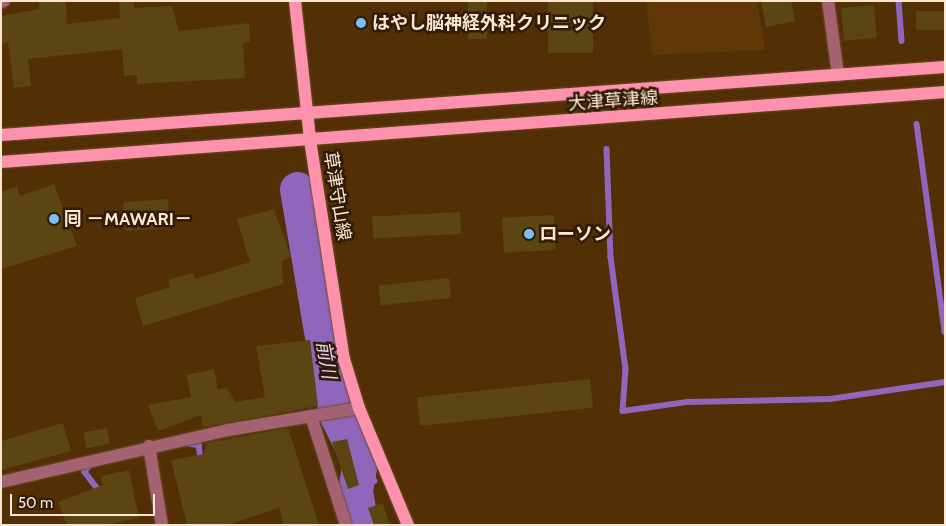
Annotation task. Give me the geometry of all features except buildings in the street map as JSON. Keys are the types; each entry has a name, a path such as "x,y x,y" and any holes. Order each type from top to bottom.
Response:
{"main road":[{"path":"295,1 310,140"},
{"name":"大津草津線","path":"308,113 945,67"},
{"name":"大津草津線","path":"310,140 945,92"},
{"path":"1,135 308,113"},
{"name":"草津守山線","path":"1,162 310,140 344,359 358,408 408,525"}],"street":[{"path":"828,1 838,76"},
{"path":"1,482 149,446 358,408"},
{"path":"311,416 346,525"},
{"path":"149,446 162,525"}],"shaded area":[{"path":"646,1 757,1 765,50 652,55"}],"waterway":[{"path":"899,1 902,41"},
{"path":"917,124 945,332"},
{"path":"607,149 611,257 626,369 623,411 687,402 830,399 945,382"},
{"name":"前川","path":"297,189 331,390 337,416 360,462 355,491 361,525"},
{"path":"190,444 199,445 201,460"},
{"path":"360,462 375,481"},
{"path":"90,466 85,472 101,493"}],"place":[{"name":"はやし脳神経外科クリニック","path":"361,23"},
{"name":"囘 －MAWARI－","path":"54,219"},
{"name":"ローソン","path":"529,234"}]}
